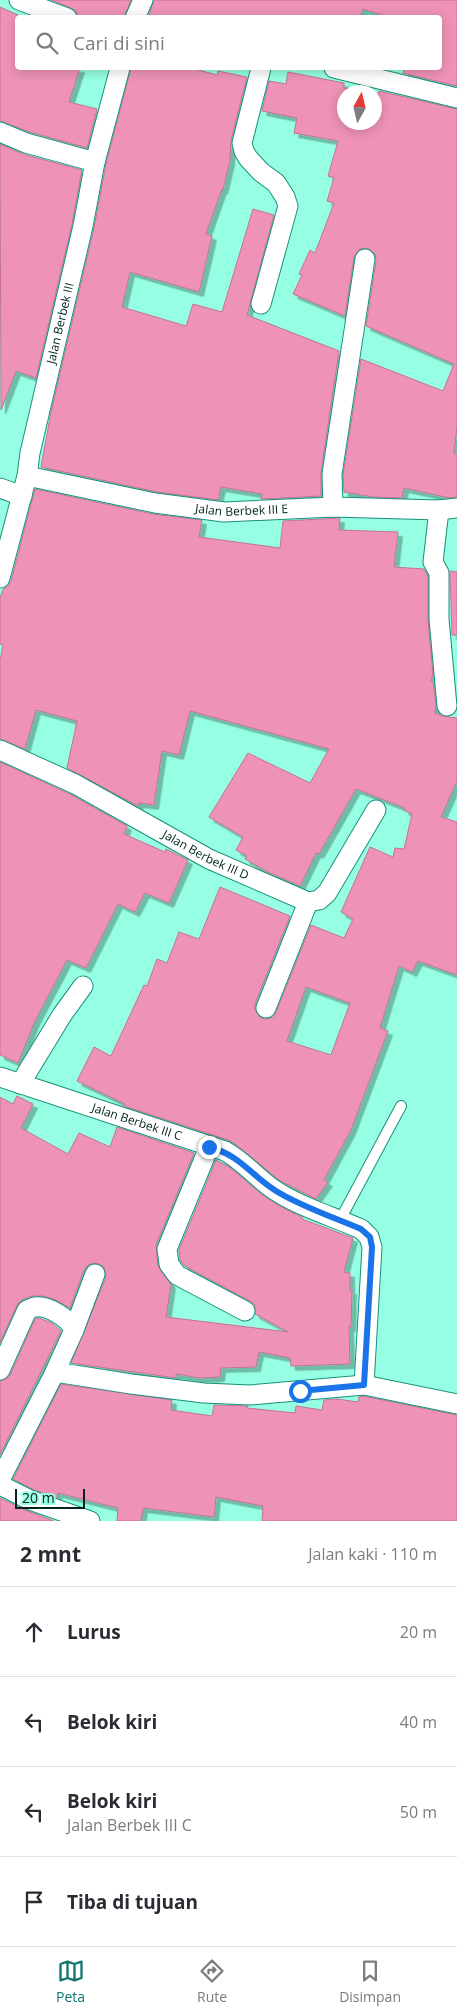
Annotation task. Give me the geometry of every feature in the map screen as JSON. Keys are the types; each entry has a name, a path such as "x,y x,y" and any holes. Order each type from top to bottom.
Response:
{"street":[{"path":"19,0 60,15"},
{"path":"136,15 143,0"},
{"name":"Jalan Berbek III","path":"0,578 27,476 30,453 83,226 95,162 119,70"},
{"path":"260,70 242,143 248,158 281,190 288,206 261,304"},
{"path":"342,70 457,98"},
{"path":"0,132 26,143 95,162"},
{"path":"333,507 332,474 366,258"},
{"name":"Jalan Berbek III E","path":"27,476 155,503 224,512 333,507 448,509"},
{"path":"0,488 22,496"},
{"path":"447,706 449,640 438,619 439,573 433,562 448,509"},
{"name":"Jalan Berbek III D","path":"0,750 75,784 209,859 308,902"},
{"path":"266,1008 308,902 319,900 328,893 376,810"},
{"path":"20,1084 62,1015 83,986"},
{"name":"Jalan Berbek III C","path":"0,1077 232,1155 263,1182 288,1198 361,1229 370,1237 372,1247 364,1385"},
{"path":"209,1147 167,1249 170,1264 177,1275 245,1311"},
{"path":"0,1480 55,1372 74,1330 95,1274"},
{"path":"0,1370 27,1310 36,1307 47,1308 71,1323 74,1330"},
{"path":"55,1372 186,1391 250,1394 364,1385 457,1404"},
{"path":"0,1485 30,1500 90,1521"}],"lane":[{"path":"340,1220 401,1106"}],"building":[{"path":"51,0 131,0 125,15 77,15 76,11"},
{"path":"154,0 457,0 457,86 403,73 404,70 442,70 442,15 382,15 363,9 361,15 149,15"},
{"path":"0,7 18,15 15,15 15,70 79,70 69,102 97,109 87,148 30,132 0,121"},
{"path":"130,70 198,70 217,75 218,71 247,77 231,140 230,161 223,190 206,234 212,236 199,292 130,272 122,307 186,326 193,304 222,312 253,209 274,215 247,315 339,351 321,472 321,496 261,499 262,494 221,487 218,500 157,492 41,467 51,412 94,228 106,164"},
{"path":"288,72 344,83 344,85 337,85 337,130 382,130 382,92 457,109 457,427 454,454 457,454 457,497 450,498 404,488 402,498 373,497 344,492 343,475 361,359 443,391 454,364 366,326 376,261 375,254 367,248 360,249 354,257 345,316 293,294 302,275 299,274 310,250 315,253 334,203 327,201 334,178 328,176 338,141 294,133 297,118 262,111 269,81 286,84"},
{"path":"0,144 23,154 82,170 72,224 36,378 16,371 1,410"},
{"path":"35,489 153,514 202,520 199,537 280,548 283,521 340,518 339,530 398,532 394,567 424,569 428,576 428,620 433,674 431,681 433,682 436,705 435,713 457,718 457,781 441,817 457,822 457,975 418,961 412,972 399,966 380,1028 388,1031 351,1130 324,1180 328,1182 316,1199 279,1180 231,1141 124,1106 125,1104 77,1081 94,1047 111,1056 144,985 147,986 157,959 167,963 179,932 199,939 220,887 290,916 255,1004 255,1010 261,1018 273,1017 311,925 344,938 353,919 341,912 370,847 393,857 395,848 404,849 412,814 404,810 405,808 356,789 319,854 316,853 300,886 270,873 245,859 247,856 236,850 243,837 209,817 248,753 310,783 329,749 190,711 179,755 162,751 154,805 139,803 138,806 67,768 77,721 36,710 25,749 0,739 0,660 3,645 0,644 0,598 3,589 11,581","holes":["306,987 350,1003 331,1055 287,1041"]},
{"path":"450,571 457,572 457,635 452,635"},
{"path":"0,762 70,794 127,826 124,834 165,852 166,849 188,860 169,903 145,893 135,912 118,904 86,968 67,960 35,1021 18,1063 0,1055"},
{"path":"17,1096 33,1104 21,1128 68,1154 79,1133 110,1147 117,1127 194,1153 156,1245 158,1266 171,1284 166,1317 288,1332 255,1314 255,1305 250,1301 185,1266 180,1260 179,1250 216,1160 231,1168 260,1193 302,1219 353,1238 344,1272 350,1273 350,1290 352,1290 351,1327 349,1327 350,1364 291,1366 290,1358 259,1352 256,1367 221,1368 220,1377 200,1378 176,1374 176,1378 71,1363 106,1277 104,1267 94,1263 88,1265 84,1270 70,1308 56,1300 43,1296 23,1299 17,1305 0,1343 0,1097 13,1104"},
{"path":"39,1318 52,1323 61,1331 0,1455 0,1381 10,1375 35,1319"},
{"path":"61,1384 172,1400 171,1410 212,1416 214,1405 248,1406 247,1408 295,1413 296,1406 322,1410 324,1400 337,1399 358,1402 359,1397 363,1396 457,1415 457,1521 262,1521 263,1506 216,1497 214,1517 143,1508 141,1521 117,1521 118,1508 58,1493 57,1498 34,1490 13,1479"},
{"path":"0,1498 25,1510 54,1521 0,1521"}],"route":[{"path":"209,1147 232,1155 263,1182 288,1198 361,1229 370,1237 372,1247 364,1385 300,1391"}]}
